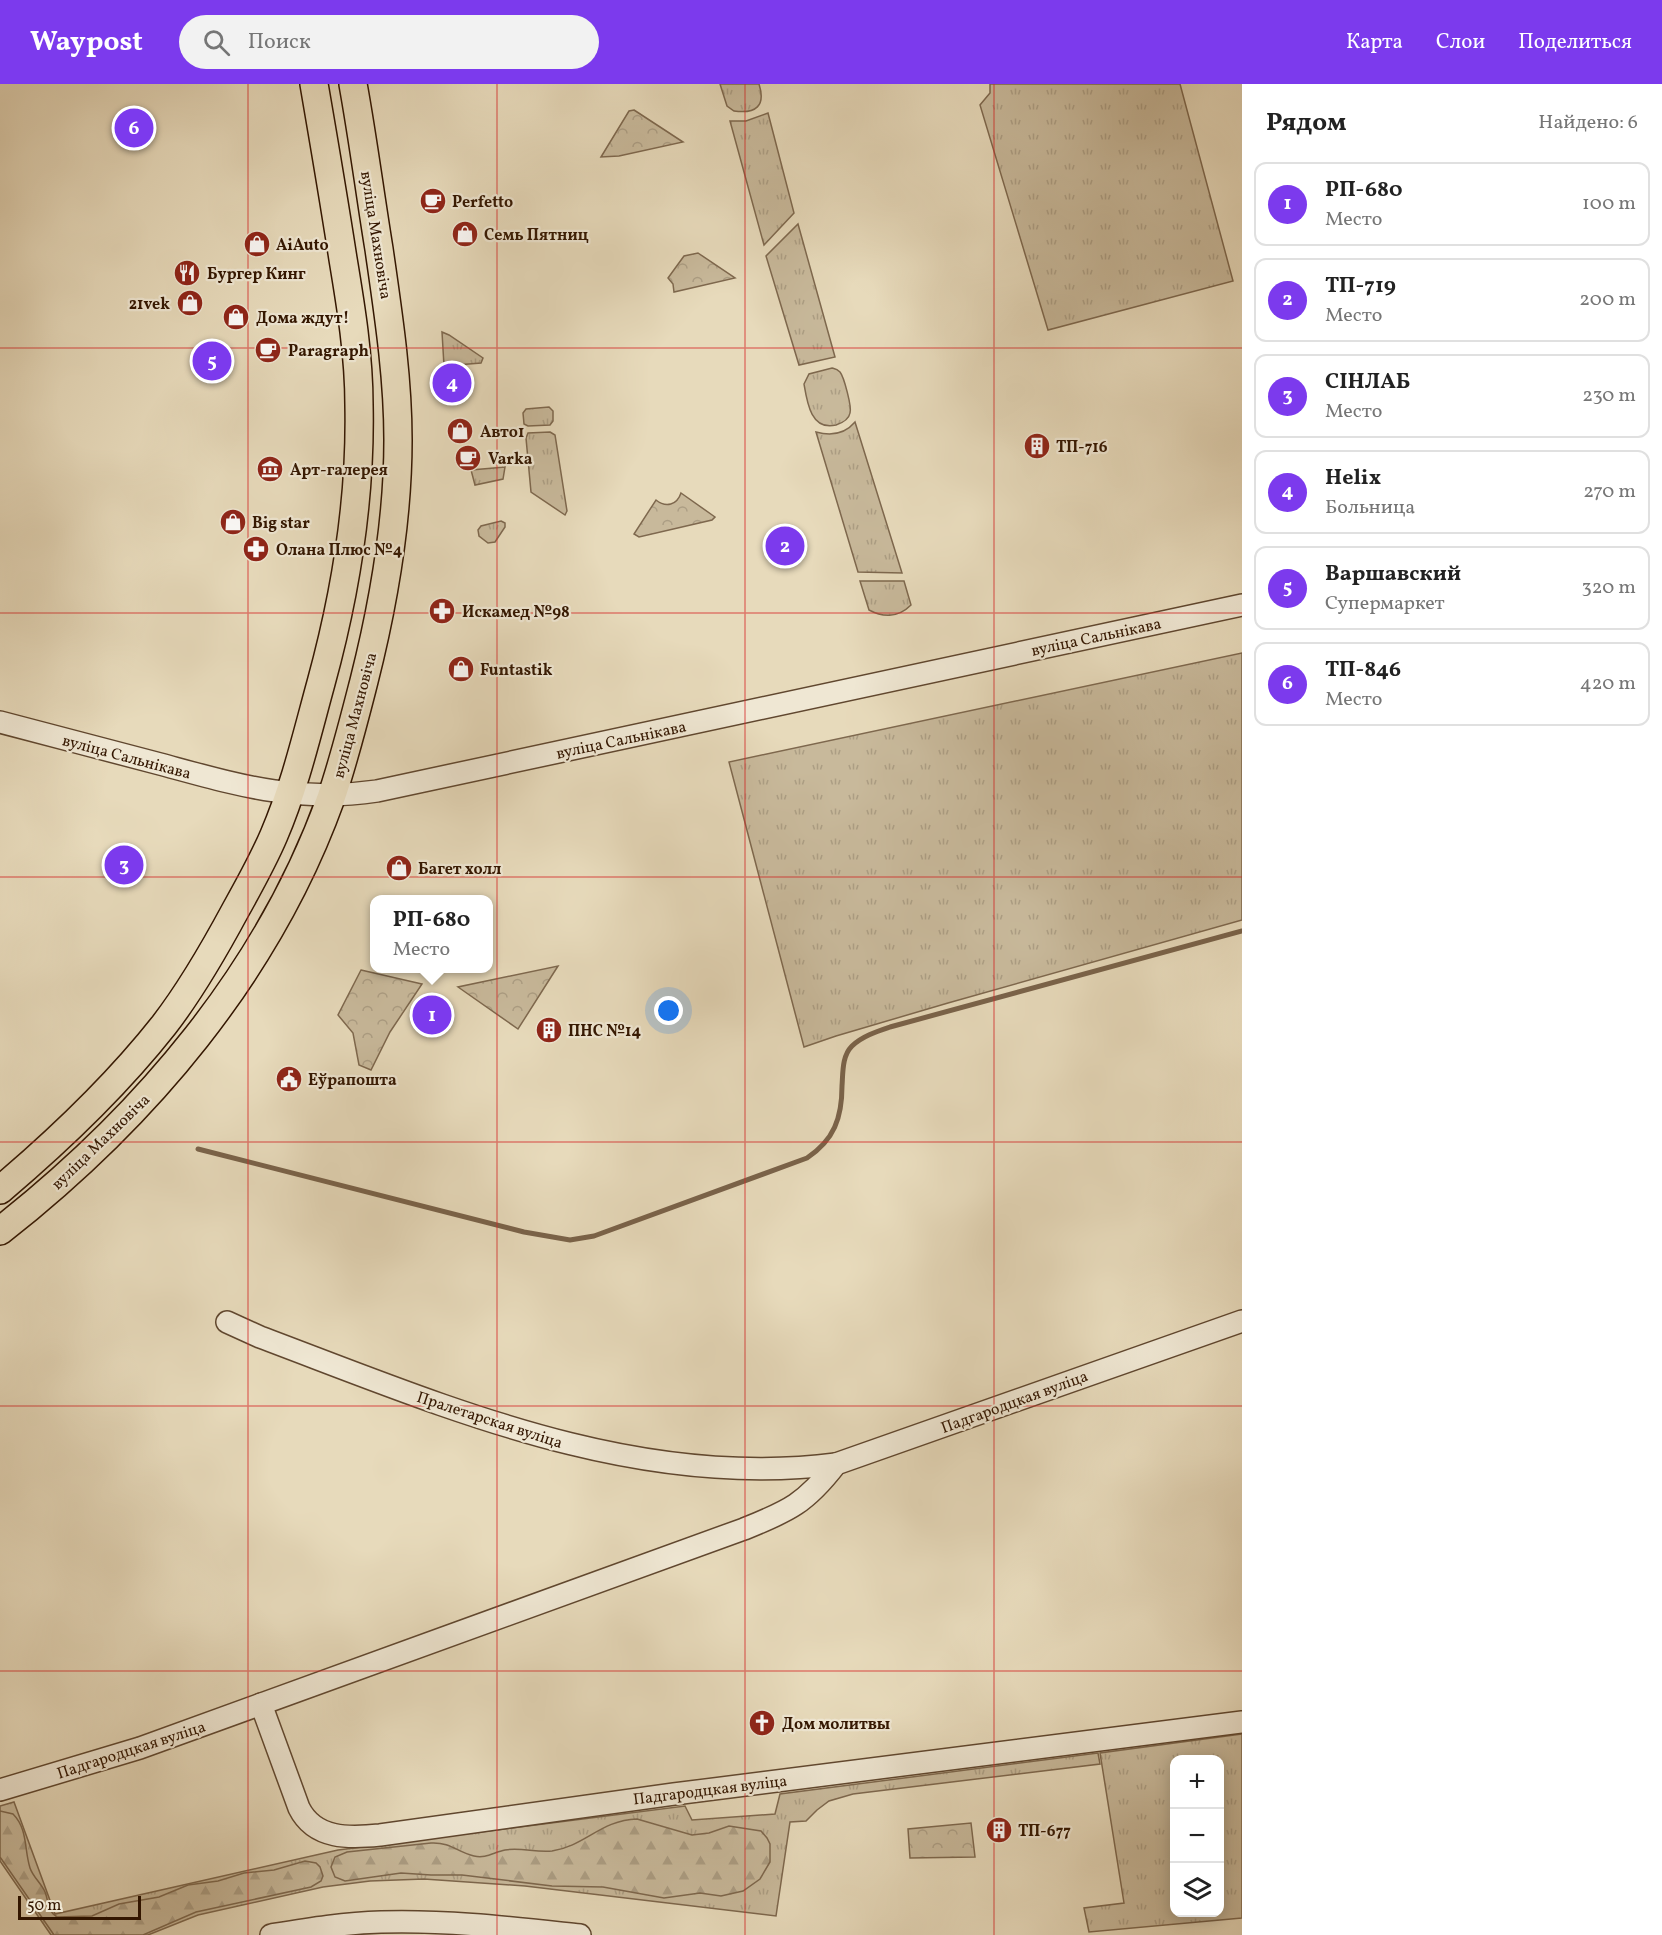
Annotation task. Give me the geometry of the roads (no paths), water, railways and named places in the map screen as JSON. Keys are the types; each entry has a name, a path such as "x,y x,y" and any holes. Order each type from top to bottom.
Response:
{"main road":[{"name":"вуліца Махновіча","path":"0,1190 104,1094 166,1022 206,962 271,842 289,794 312,718 341,604 356,507 359,461 359,394 353,325 314,84"},
{"name":"вуліца Махновіча","path":"0,1231 71,1172 108,1137 155,1088 198,1036 237,983 274,921 305,860 332,796 378,621 389,556 397,476 397,401 390,322 353,84"}],"street":[{"name":"вуліца Сальнікава","path":"0,722 248,787 289,794 332,796 377,791 1242,605"},
{"name":"Падгародцкая вуліца","path":"0,1790 124,1754 778,1515 810,1495 836,1464 1242,1321"},
{"name":"Пралетарская вуліца","path":"227,1322 260,1337 479,1418 571,1445 646,1459 716,1466 799,1469 836,1464"},
{"name":"Падгародцкая вуліца","path":"261,1704 299,1808 306,1820 322,1831 351,1837 1242,1722"},
{"path":"271,1935 349,1924 408,1922 488,1926 580,1935"}],"waterway":[{"path":"198,1149 524,1232 570,1240 594,1236 807,1158 824,1144 835,1127 842,1098 846,1054 856,1042 870,1034 1242,931"}],"place":[{"name":"ТП-846","path":"134,128"},
{"name":"Perfetto","path":"433,201"},
{"name":"Семь Пятниц","path":"465,234"},
{"name":"AiAuto","path":"257,244"},
{"name":"Бургер Кинг","path":"187,273"},
{"name":"21vek","path":"190,303"},
{"name":"Дома ждут!","path":"236,317"},
{"name":"Paragraph","path":"268,350"},
{"name":"Варшавский","path":"212,361"},
{"name":"Helix","path":"452,383"},
{"name":"Авто1","path":"460,431"},
{"name":"ТП-716","path":"1037,446"},
{"name":"Varka","path":"468,458"},
{"name":"Арт-галерея","path":"270,469"},
{"name":"Big star","path":"233,522"},
{"name":"ТП-719","path":"785,546"},
{"name":"Олана Плюс №4","path":"256,549"},
{"name":"Искамед №98","path":"442,611"},
{"name":"Funtastik","path":"461,669"},
{"name":"СІНЛАБ","path":"124,865"},
{"name":"Багет холл","path":"399,868"},
{"name":"РП-680","path":"432,1015"},
{"name":"ПНС №14","path":"549,1030"},
{"name":"Еўрапошта","path":"289,1079"},
{"name":"Дом молитвы","path":"762,1723"},
{"name":"ТП-677","path":"999,1830"}]}
